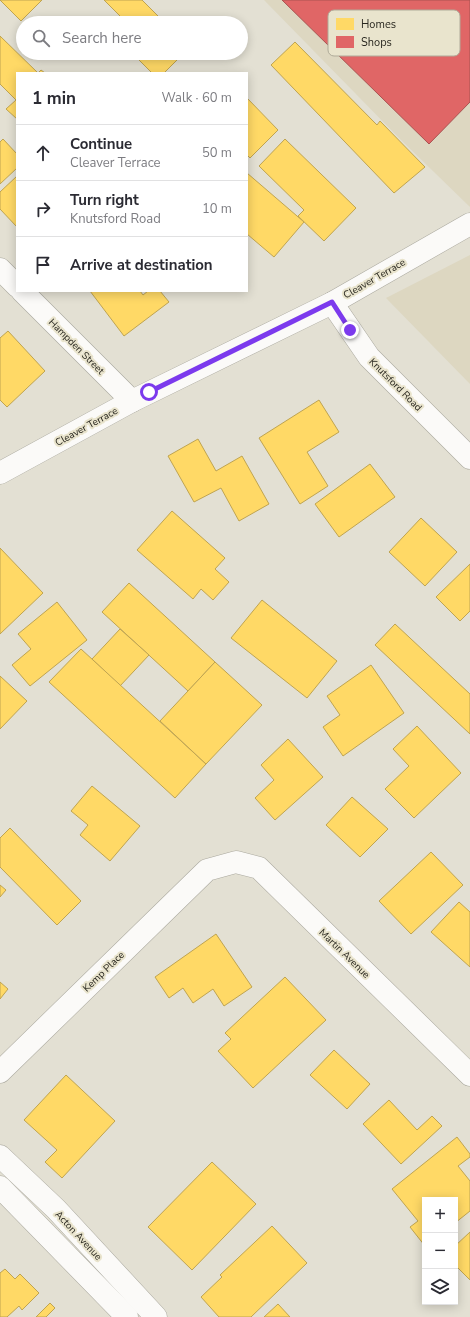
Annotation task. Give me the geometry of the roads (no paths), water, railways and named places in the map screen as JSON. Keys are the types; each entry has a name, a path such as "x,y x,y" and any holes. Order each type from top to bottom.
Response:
{"street":[{"name":"Cleaver Terrace","path":"0,473 132,401 332,302 470,224"},
{"path":"0,269 16,285"},
{"name":"Hampden Street","path":"23,292 132,401"},
{"name":"Knutsford Road","path":"332,302 369,357 470,458"},
{"name":"Martin Avenue","path":"207,870 236,862 259,868 470,1075"},
{"name":"Kemp Place","path":"0,1072 207,870"},
{"name":"Acton Avenue","path":"0,1156 56,1209 156,1317"},
{"path":"0,1187 127,1317"}]}
